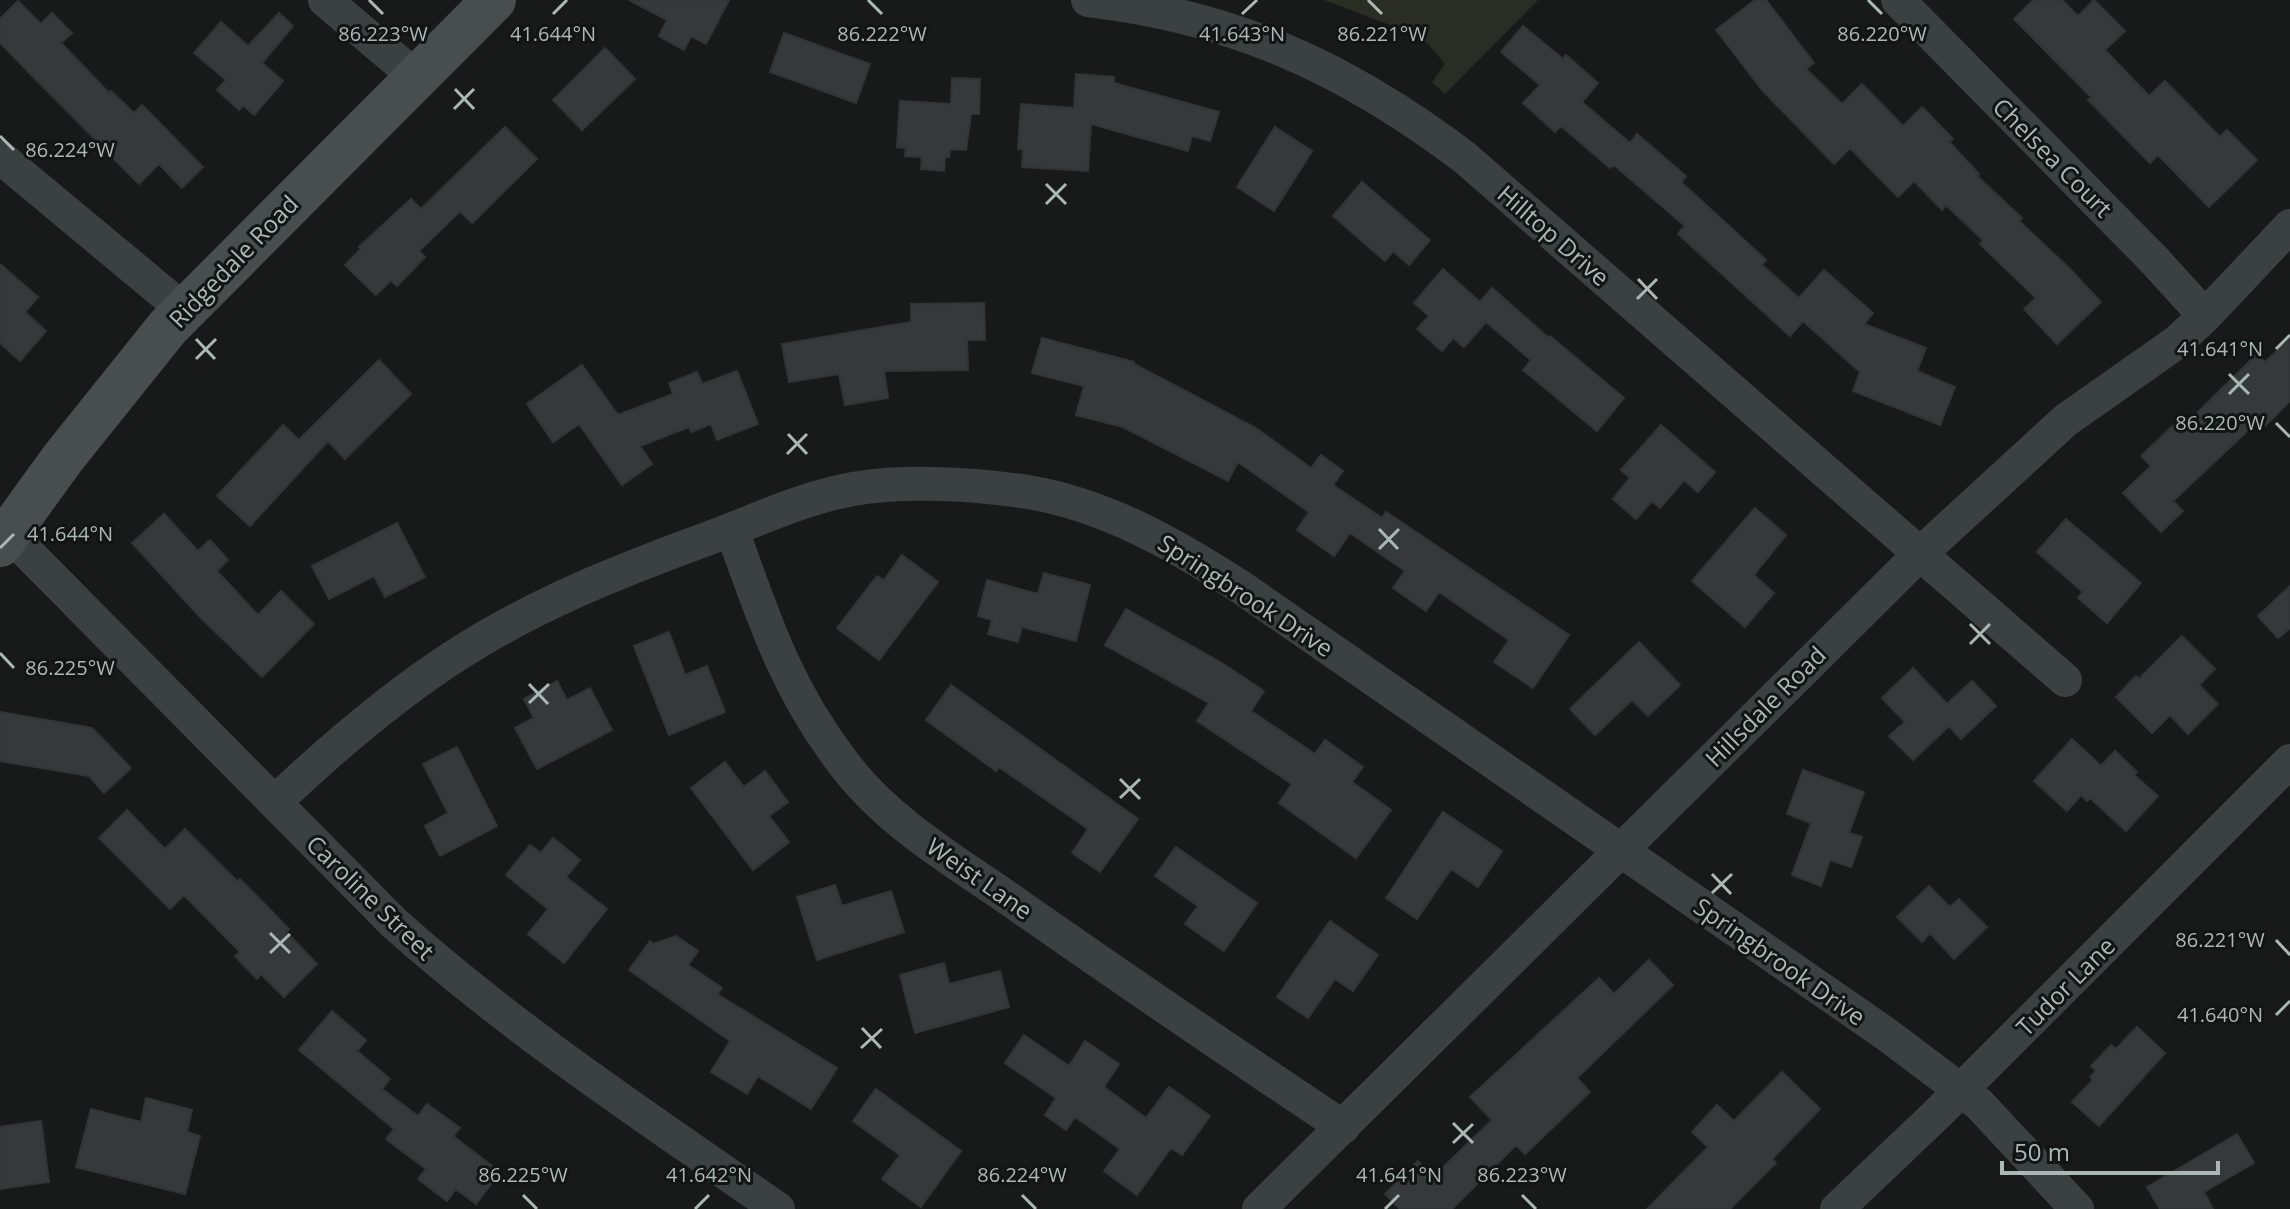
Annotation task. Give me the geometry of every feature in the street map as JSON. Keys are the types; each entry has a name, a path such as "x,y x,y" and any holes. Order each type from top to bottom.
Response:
{"street":[{"path":"325,0 416,77"},
{"name":"Ridgedale Road","path":"4,539 63,458 184,310 494,0"},
{"name":"Hilltop Drive","path":"1088,0 1170,12 1274,44 1374,94 1421,124 1464,157 2065,680"},
{"name":"Chelsea Court","path":"1898,0 2156,262 2205,316"},
{"path":"0,157 184,310"},
{"name":"Hillsdale Road","path":"1259,1209 1921,553 2066,420 2155,359 2205,316 2290,226"},
{"name":"Springbrook Drive","path":"275,802 351,732 459,653 623,569 796,505 838,493 885,485 976,486 1030,493 1082,506 1180,548 1886,1034 1979,1104 2077,1209"},
{"name":"Weist Lane","path":"732,530 782,666 814,722 865,788 917,834 1187,1023 1343,1127"},
{"name":"Caroline Street","path":"4,539 275,802 394,923 440,964 593,1080 778,1209"},
{"name":"Tudor Lane","path":"1837,1209 1961,1090 2290,761"}],"shaded area":[{"path":"1324,0 1538,0 1445,94 1432,82 1445,64 1428,44 1390,25"}],"building":[{"path":"629,0 729,0 706,44 691,36 684,50 659,36 667,20"},
{"path":"1755,0 1766,0 1814,63 1806,69 1842,104 1862,84 1903,126 1922,107 1953,139 1949,142 1979,174 1977,176 2022,218 2019,221 2101,302 2057,344 2024,309 2036,298 1980,244 1983,240 1946,205 1942,210 1914,181 1898,197 1850,148 1834,164 1763,91 1716,30"},
{"path":"2033,0 2062,0 2078,16 2094,0 2125,31 2105,50 2149,96 2165,81 2220,137 2227,130 2257,160 2209,207 2158,155 2150,163 2088,100 2091,97 2014,19"},
{"path":"18,1 41,24 52,13 72,33 61,43 109,93 111,91 134,113 142,105 203,167 182,188 159,164 139,184 0,43 0,19"},
{"path":"279,13 293,26 262,63 283,81 254,115 243,105 239,110 217,90 226,80 194,53 221,22 248,46"},
{"path":"1523,26 1563,59 1566,55 1598,83 1582,102 1630,143 1637,134 1686,176 1681,182 1766,260 1762,265 1799,298 1824,270 1873,313 1864,324 1926,348 1917,371 1955,387 1940,425 1853,391 1860,372 1803,321 1790,336 1678,234 1685,226 1614,165 1610,168 1561,126 1555,132 1523,103 1540,85 1501,52"},
{"path":"784,33 870,64 856,103 770,72"},
{"path":"605,48 635,79 582,130 553,100"},
{"path":"1076,74 1114,77 1114,83 1219,112 1210,141 1192,136 1188,151 1091,124 1088,171 1022,167 1023,150 1018,149 1021,104 1074,108"},
{"path":"952,78 980,79 979,114 971,114 966,150 950,149 949,157 945,157 944,171 921,169 922,157 905,156 906,148 897,147 900,101 951,104"},
{"path":"505,127 537,159 472,223 460,211 419,251 425,257 397,286 391,280 376,295 345,265 361,249 359,247 411,199 421,209"},
{"path":"1275,127 1312,151 1274,211 1237,187"},
{"path":"1362,182 1430,240 1409,265 1393,251 1385,261 1333,216"},
{"path":"0,264 38,297 25,312 46,331 20,361 0,343"},
{"path":"1443,269 1480,302 1492,288 1624,398 1597,431 1523,370 1531,360 1486,322 1464,347 1453,338 1442,351 1417,329 1429,316 1414,303"},
{"path":"984,303 985,340 967,340 968,370 884,371 888,398 845,405 839,374 789,382 782,344 911,322 911,304"},
{"path":"1042,338 1134,362 1256,428 1311,468 1321,455 1343,471 1333,485 1382,518 1386,512 1569,635 1533,688 1494,662 1509,640 1439,592 1426,611 1393,588 1405,571 1350,533 1334,556 1297,530 1309,512 1238,462 1228,481 1123,427 1076,415 1084,386 1032,373"},
{"path":"2290,339 2290,401 2265,426 2259,420 2173,501 2183,511 2161,532 2123,493 2151,466 2141,456 2177,422 2182,428 2257,354 2265,362"},
{"path":"379,360 411,394 345,459 328,441 250,526 217,496 283,425 299,440"},
{"path":"582,365 618,415 673,394 669,383 697,372 702,384 737,371 758,424 717,440 711,424 691,432 689,427 640,446 652,464 622,485 579,424 553,442 527,404"},
{"path":"1661,425 1715,472 1698,492 1684,480 1660,508 1652,501 1636,519 1613,499 1630,478 1621,470"},
{"path":"1755,508 1786,535 1754,575 1774,593 1745,627 1692,581"},
{"path":"164,514 198,551 210,540 228,560 217,571 258,615 281,591 314,624 262,677 201,618 132,543"},
{"path":"2066,519 2141,583 2107,623 2078,598 2083,592 2037,552"},
{"path":"397,523 425,577 385,597 374,576 329,599 312,566"},
{"path":"902,555 938,582 879,660 837,628 877,576 884,580"},
{"path":"1044,573 1090,585 1076,641 1022,627 1018,642 988,634 992,620 978,616 987,580 1038,594"},
{"path":"2290,586 2290,628 2278,638 2258,616"},
{"path":"1126,609 1222,663 1264,691 1251,711 1315,754 1325,740 1363,767 1352,782 1391,810 1356,858 1279,803 1292,784 1197,721 1209,703 1105,645"},
{"path":"669,632 685,675 707,666 725,712 669,735 634,646"},
{"path":"2182,636 2215,669 2199,685 2218,704 2188,734 2170,715 2152,733 2116,697"},
{"path":"1639,642 1680,685 1648,716 1632,700 1595,735 1570,709"},
{"path":"1913,668 1947,704 1972,681 1996,706 1961,739 1949,726 1913,760 1889,736 1905,722 1882,698"},
{"path":"557,681 567,700 590,688 612,730 537,769 515,728 534,718 524,699"},
{"path":"951,685 1138,819 1100,872 1072,853 1088,829 999,767 996,771 926,720"},
{"path":"0,712 92,728 131,768 104,793 89,776 0,761"},
{"path":"2072,739 2101,766 2115,751 2137,772 2134,775 2158,796 2126,831 2090,798 2087,801 2081,795 2067,811 2034,781"},
{"path":"457,747 497,826 440,856 425,826 448,813 423,764"},
{"path":"725,762 744,787 765,771 788,802 769,816 789,842 753,870 691,788"},
{"path":"1803,770 1864,792 1849,833 1862,837 1851,867 1830,860 1821,886 1792,875 1811,823 1787,814"},
{"path":"127,810 165,849 185,829 289,929 286,932 317,964 284,997 261,974 257,979 235,956 240,952 184,895 170,909 99,838"},
{"path":"1443,812 1502,851 1478,887 1451,869 1417,919 1386,898"},
{"path":"553,838 580,860 566,877 607,909 564,963 528,934 548,909 506,875 530,845 541,853"},
{"path":"1176,847 1257,903 1224,951 1185,924 1198,906 1155,876"},
{"path":"835,885 842,906 891,891 904,932 817,960 797,897"},
{"path":"1929,886 1950,907 1959,899 1987,927 1954,959 1930,933 1922,942 1897,917"},
{"path":"1330,921 1378,955 1353,991 1335,979 1308,1018 1277,997"},
{"path":"676,936 698,951 688,965 722,988 717,994 837,1068 811,1109 758,1076 747,1094 711,1072 730,1041 629,970 650,941 653,944"},
{"path":"1649,960 1673,985 1577,1078 1590,1092 1525,1154 1516,1145 1452,1209 1400,1209 1385,1194 1418,1161 1433,1177 1492,1120 1470,1097 1599,978 1614,994"},
{"path":"944,963 949,984 1000,971 1009,1007 915,1033 900,975"},
{"path":"332,1011 366,1040 357,1051 390,1079 382,1089 418,1116 427,1104 460,1128 453,1136 500,1172 476,1204 456,1189 447,1201 418,1179 426,1169 386,1139 394,1129 299,1050"},
{"path":"2137,1027 2165,1053 2099,1126 2072,1102 2093,1080 2090,1077 2096,1071 2091,1066 2111,1045 2116,1049"},
{"path":"1024,1035 1069,1066 1085,1041 1119,1064 1104,1087 1146,1118 1169,1087 1210,1116 1182,1155 1171,1148 1137,1195 1104,1171 1120,1149 1075,1117 1066,1130 1045,1115 1056,1098 1005,1063"},
{"path":"1782,1072 1820,1109 1772,1159 1776,1163 1730,1209 1647,1209 1708,1147 1692,1132 1717,1105 1734,1121"},
{"path":"876,1089 961,1151 921,1207 882,1179 900,1155 853,1121"},
{"path":"146,1098 192,1110 187,1132 200,1136 185,1194 76,1167 91,1109 141,1122"},
{"path":"41,1121 49,1182 0,1189 0,1127"},
{"path":"2237,1134 2254,1163 2204,1192 2213,1209 2160,1209 2147,1187"}]}
